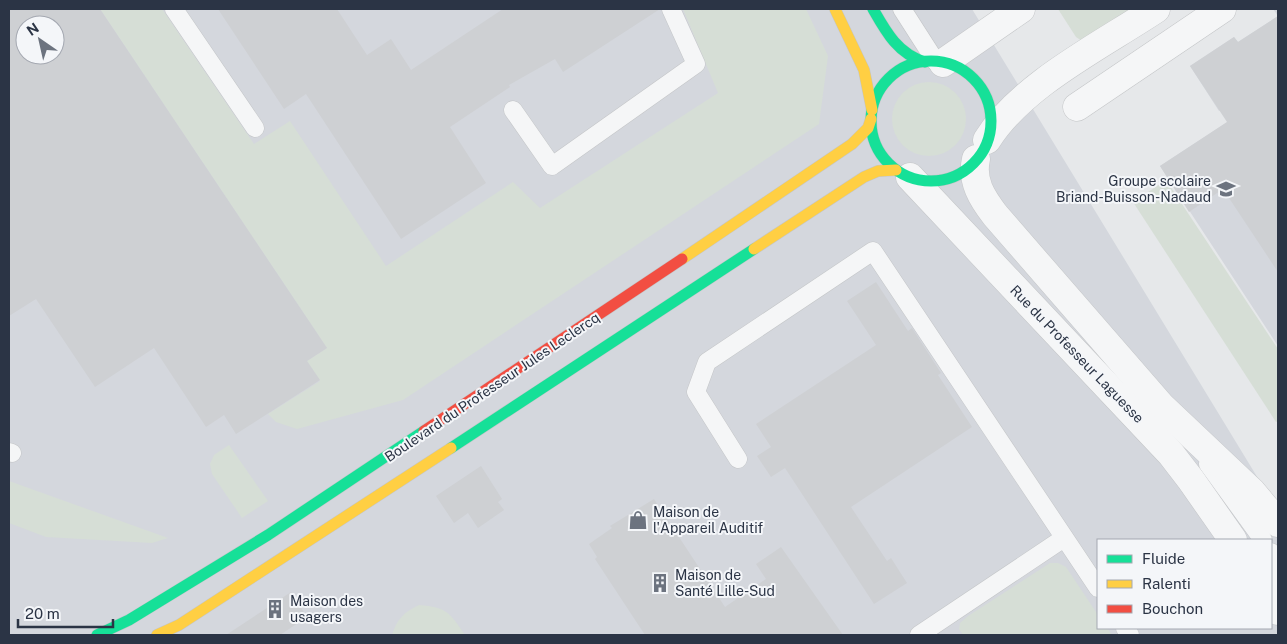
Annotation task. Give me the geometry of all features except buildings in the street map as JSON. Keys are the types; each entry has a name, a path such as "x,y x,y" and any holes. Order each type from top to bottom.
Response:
{"street":[{"path":"835,9 864,72 872,114 875,144 884,158 903,174 926,181 942,180 965,170 982,150 1002,119 1022,99 1156,9"},
{"path":"873,9 898,47 908,56 935,62 964,72 980,88 987,102 990,117 982,150"},
{"path":"872,114 878,94 888,80 909,66 935,62 1022,9"},
{"path":"1077,107 1222,9"},
{"name":"Boulevard du Professeur Jules Leclercq","path":"97,635 129,620 254,544 549,349 852,144 868,128 872,114"},
{"name":"Rue du Professeur Laguesse","path":"982,150 974,168 977,185 988,205 1161,406 1245,485 1278,523"},
{"name":"Boulevard du Professeur Jules Leclercq","path":"157,635 179,625 269,567 864,177 878,171 903,174"},
{"name":"Rue du Professeur Laguesse","path":"903,174 1146,426 1191,480 1231,534"}],"lane":[{"path":"174,9 255,128"},
{"path":"513,110 552,166 696,64 671,9"},
{"path":"902,9 935,62"},
{"path":"738,459 696,392 707,362 873,251 1097,587"},
{"path":"1161,406 1193,444 1262,539"},
{"path":"921,635 1064,538"}],"shaded area":[{"path":"9,9 972,9 1278,511 1278,635 9,635"},
{"path":"100,9 162,9 254,144 290,121 386,266 513,182 540,208 718,93 683,9 806,9 828,56 819,124 403,400 297,429 276,422 268,414 320,381 307,361 327,348"},
{"path":"1058,9 1136,9 1085,43 1076,37"},
{"path":"1273,9 1278,9 1278,16"},
{"name":"Groupe scolaire Briand-Buisson-Nadaud","path":"1278,16 1278,346 1160,166 1249,108 1241,96 1219,111 1190,66 1234,37 1238,42"},
{"path":"929,82 950,88 960,98 966,119 960,140 950,150 929,156 908,150 898,140 892,119 898,98 908,88"},
{"path":"1166,180 1278,349 1278,421 1276,422 1133,202"},
{"path":"229,445 268,501 242,518 212,474 210,464 214,455"},
{"path":"9,481 168,538 152,543 46,537 9,523"},
{"path":"1050,563 1058,563 1066,567 1097,614 1097,629 1108,629 1112,635 963,635 959,629 960,623"},
{"path":"419,605 436,607 447,612 465,635 392,635 402,617 409,610"}],"traffic: fast":[{"path":"873,9 888,34 900,48 907,54 925,62"},
{"path":"931,61 954,66 973,79 986,98 991,121 986,144 973,163 954,176 931,181 908,176 889,163 876,144 871,121 876,98 889,79 908,66 931,61"},
{"path":"451,448 754,249"},
{"path":"97,635 129,620 268,535 424,431"}],"traffic: slow":[{"path":"835,9 864,70 872,110"},
{"path":"682,259 852,144 868,128 871,119"},
{"path":"754,249 864,177 878,171 896,170"},
{"path":"157,635 179,625 451,448"}],"traffic: jam":[{"path":"424,431 682,259"}],"place":[{"name":"Groupe scolaire Briand-Buisson-Nadaud","path":"1226,189"},
{"name":"Maison de l'Appareil Auditif","path":"638,520"},
{"name":"Maison de Santé Lille-Sud","path":"660,583"},
{"name":"Maison des usagers","path":"275,609"}]}
